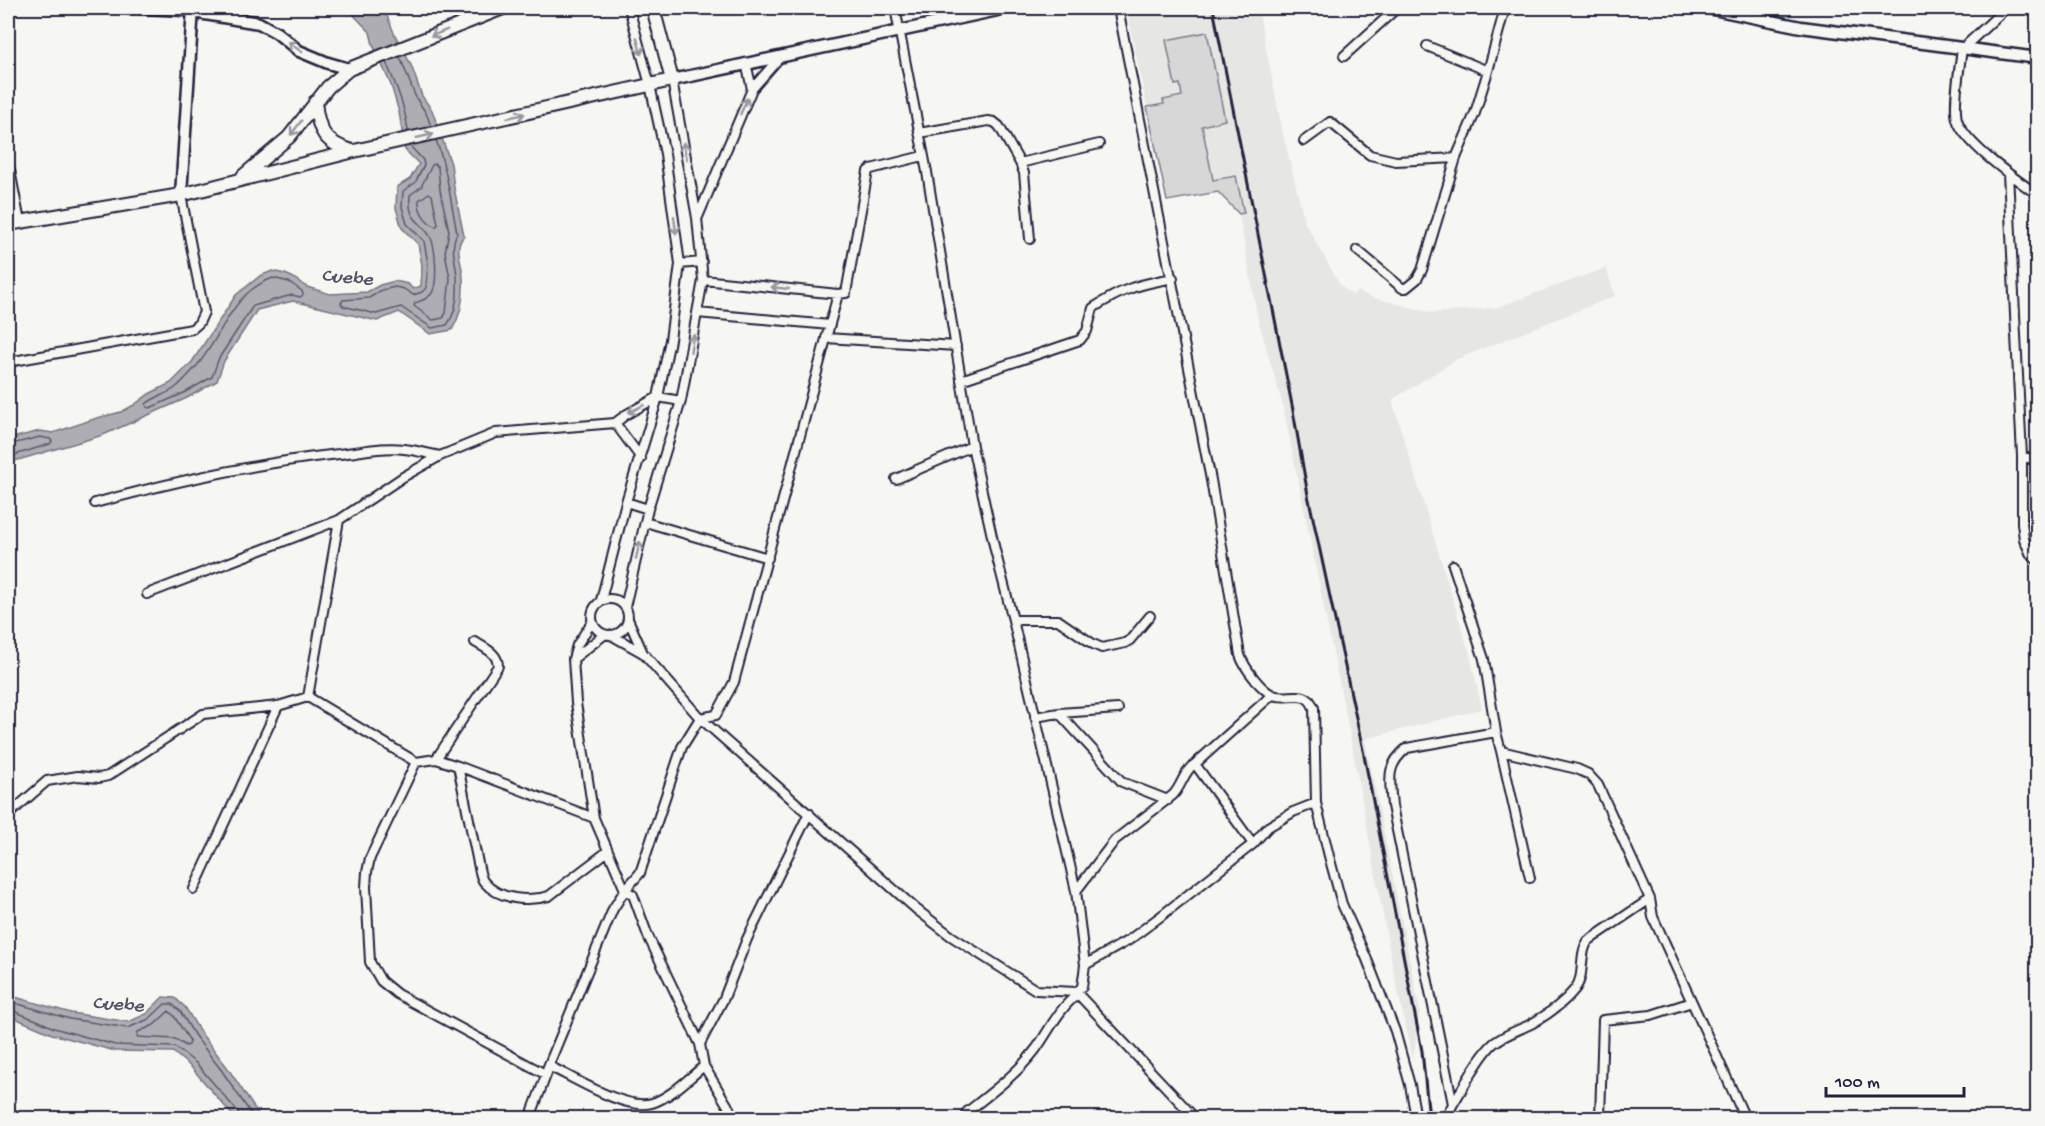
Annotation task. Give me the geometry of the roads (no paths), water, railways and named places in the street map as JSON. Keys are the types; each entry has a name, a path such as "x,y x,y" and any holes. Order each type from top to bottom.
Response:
{"main road":[{"path":"240,178 289,137 328,87 349,69 503,8"},
{"path":"653,8 672,80"},
{"path":"14,223 181,195 240,178 354,151 746,63 1008,8"},
{"path":"1708,8 1801,27 2037,58"},
{"path":"181,195 193,10 259,23 277,33 299,51 349,69"},
{"path":"315,102 321,129 327,138 336,146 354,151"}],"street":[{"path":"118,8 193,10"},
{"path":"629,8 650,85 665,154 680,264 670,340 658,397 626,502 601,600 593,609 592,622 577,645 573,659 576,703 594,818 625,890 633,895 648,936 700,1044 704,1066 735,1119"},
{"path":"895,8 919,133 972,446 1076,891 1085,965 1082,987 1035,1050 993,1092 967,1112"},
{"path":"1118,8 1173,278 1211,480 1240,655 1253,677 1272,695 1304,697 1309,699 1314,708 1316,803 1342,904 1395,1031 1410,1085 1416,1119"},
{"path":"1344,56 1397,8"},
{"path":"1358,250 1398,286 1406,288 1417,279 1422,270 1456,158 1475,113 1505,8"},
{"path":"2006,8 1962,49 1957,119 1974,143 2037,195"},
{"path":"1426,46 1488,71"},
{"path":"697,218 752,89 782,56"},
{"path":"746,63 752,89"},
{"path":"672,80 697,218 703,280 681,401 648,508 625,607 643,653 700,718 916,909 951,936 1036,990 1077,993 1195,1119"},
{"path":"919,133 988,121 999,126 1024,173 1030,239"},
{"path":"1304,141 1330,122 1370,154 1396,160 1456,158"},
{"path":"1020,163 1099,144"},
{"path":"703,280 846,293 868,171 923,156"},
{"path":"8,160 14,223"},
{"path":"2008,173 2022,456 2022,523 2024,539 2031,555 2037,561"},
{"path":"8,362 192,329 199,323 204,312 181,195"},
{"path":"680,264 702,262"},
{"path":"961,380 1080,340 1087,331 1093,308 1119,291 1173,278"},
{"path":"530,1119 547,1070 613,909 625,890 640,873 682,747 700,718 716,715 734,682 838,294"},
{"path":"697,313 830,325"},
{"path":"826,338 956,346"},
{"path":"147,594 339,520 440,456 496,433 615,423 658,397 681,401"},
{"path":"615,423 641,458"},
{"path":"896,479 972,446"},
{"path":"95,503 246,469 314,457 384,449 403,449 440,456"},
{"path":"2022,456 2037,461"},
{"path":"626,502 648,508"},
{"path":"308,697 339,520"},
{"path":"645,522 768,558"},
{"path":"1453,564 1484,659 1496,732 1530,878"},
{"path":"601,600 615,599 625,607"},
{"path":"1013,620 1058,620 1102,648 1131,640 1150,616"},
{"path":"573,659 608,635 622,630 628,619"},
{"path":"592,622 599,632 643,653"},
{"path":"436,759 498,666 494,654 475,642"},
{"path":"1076,891 1115,840 1168,800 1179,788 1190,767 1272,695"},
{"path":"8,815 47,781 78,776 99,778 108,776 203,714 278,706 308,697 416,762 436,759 594,818"},
{"path":"194,889 278,706"},
{"path":"1035,717 1118,709"},
{"path":"1059,713 1122,782 1168,800"},
{"path":"1452,1104 1392,806 1390,780 1392,765 1396,757 1407,748 1496,732"},
{"path":"1501,751 1576,769 1593,778 1598,785 1650,899 1653,917 1745,1119"},
{"path":"416,762 370,858 366,887 370,962 381,981 397,994 547,1070 624,1102 643,1105 663,1098 704,1066"},
{"path":"1196,764 1253,844"},
{"path":"458,766 478,868 483,882 500,894 519,899 538,899 549,896 608,851"},
{"path":"1085,965 1129,940 1161,916 1253,844 1268,827 1293,812 1316,803"},
{"path":"700,1044 724,998 747,939 809,813"},
{"path":"1446,1119 1452,1104 1489,1048 1508,1034 1551,1011 1578,986 1584,959 1582,952 1588,941 1650,899"},
{"path":"1600,1119 1603,1020 1651,1015 1692,1002"}],"water":[{"path":"347,8 384,8 411,65 422,96 432,110 451,164 464,236 459,246 463,278 462,298 460,312 452,330 430,334 399,312 377,321 293,301 257,310 224,361 217,381 187,398 103,435 8,463 8,439 40,431 53,433 121,412 171,383 192,362 236,295 260,276 272,271 285,274 307,287 330,294 367,292 395,281 408,284 413,289 421,286 422,265 418,244 402,228 396,208 397,187 410,179 419,164 405,150 399,112 391,85 373,45 370,32"},
{"path":"8,995 71,1013 129,1022 146,1014 163,997 175,998 185,1007 261,1118 235,1118 191,1067 173,1052 115,1051 52,1034 8,1015"}],"railway":[{"path":"1213,8 1308,495 1363,750 1422,1051 1429,1118"}],"water label":[{"name":"Cuebe","path":"347,279"},
{"name":"Cuebe","path":"118,1006"}]}
